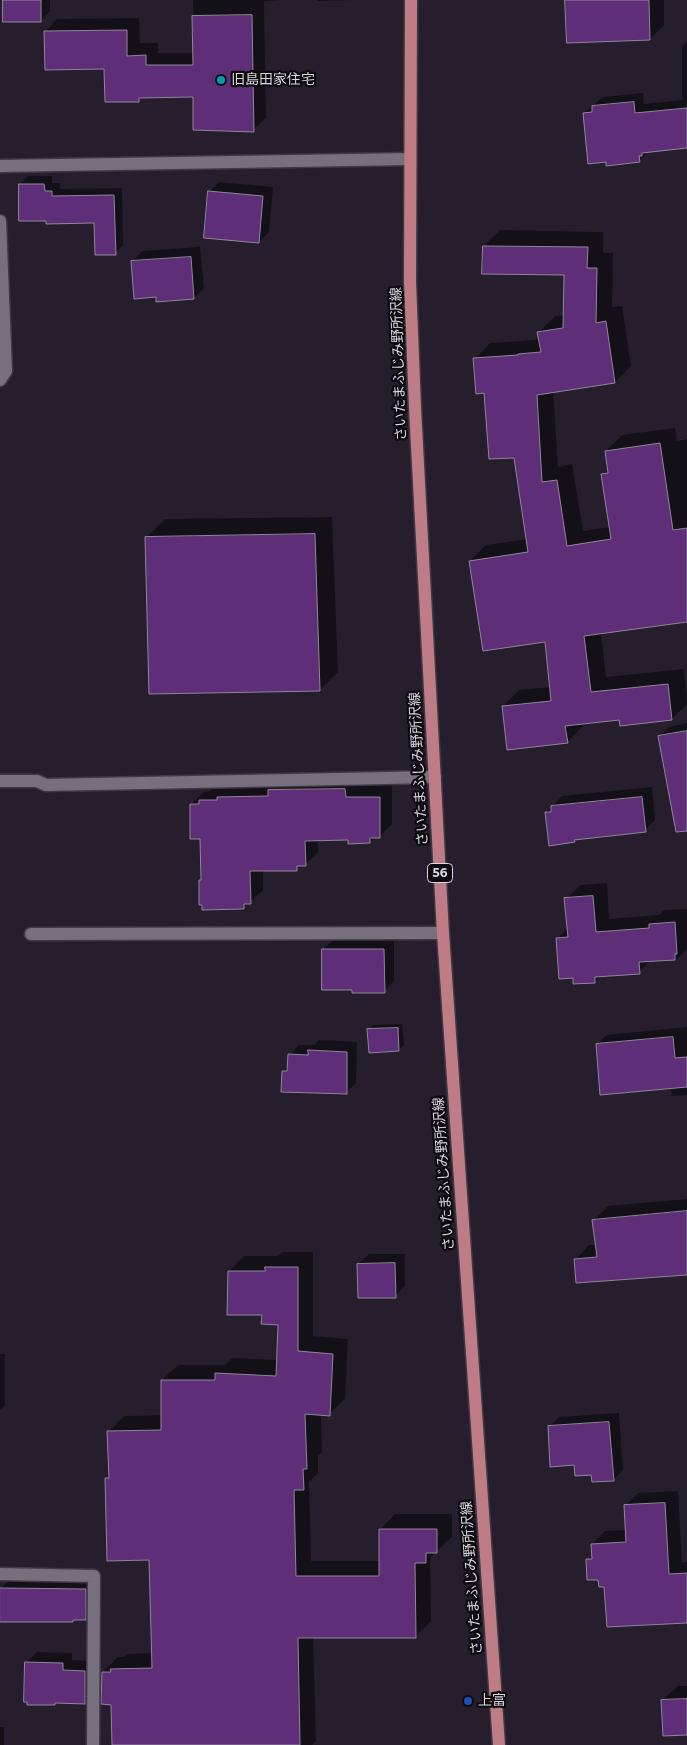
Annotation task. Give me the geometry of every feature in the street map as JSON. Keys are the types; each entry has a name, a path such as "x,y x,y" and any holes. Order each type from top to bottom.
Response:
{"main road":[{"name":"さいたまふじみ野所沢線","path":"411,0 409,159 410,282 414,388 444,933 499,1745"}],"street":[{"path":"0,166 409,159"},
{"path":"0,221 6,371 0,380"},
{"path":"0,781 37,781 46,785 435,777"},
{"path":"31,934 444,933"},
{"path":"0,1574 94,1576 93,1745"}],"building":[{"path":"3,0 41,0 41,22 3,22"},
{"path":"565,0 649,0 650,40 567,43"},
{"path":"252,15 254,132 193,130 193,97 139,98 139,102 105,102 104,69 45,70 44,31 127,30 127,56 146,55 146,65 193,65 192,16"},
{"path":"634,102 635,113 687,108 687,148 642,153 642,156 639,156 640,162 606,166 606,162 588,164 583,113 592,112 592,106"},
{"path":"19,184 44,184 45,191 52,191 52,196 114,195 116,255 95,255 94,223 46,224 46,221 19,221"},
{"path":"208,191 263,196 259,243 204,238"},
{"path":"483,246 588,247 587,268 597,268 596,323 606,321 615,383 537,395 542,482 557,480 567,546 611,539 601,474 608,473 605,451 660,443 673,530 687,528 687,622 584,636 591,692 668,684 672,720 620,726 619,720 565,726 568,743 507,750 502,706 551,701 545,642 483,651 469,561 528,552 514,458 489,459 484,393 476,394 473,358 541,352 537,332 563,328 564,275 482,274"},
{"path":"191,257 194,299 156,302 156,297 134,299 131,261"},
{"path":"315,534 320,691 149,694 145,537"},
{"path":"687,731 687,831 676,832 658,736"},
{"path":"345,789 346,797 380,797 380,838 370,838 370,843 348,844 348,840 305,841 306,866 297,866 297,871 250,871 251,904 244,904 244,909 202,910 202,905 199,905 199,880 201,880 200,839 190,839 190,804 199,804 199,800 217,800 217,797 268,796 268,790"},
{"path":"642,797 646,832 574,840 575,842 549,846 545,812 551,812 551,806"},
{"path":"593,896 596,932 649,928 649,924 675,922 677,954 675,954 675,960 639,962 640,974 595,977 595,983 573,984 573,978 559,979 556,938 568,937 564,898"},
{"path":"322,949 384,949 385,993 352,993 352,990 322,990"},
{"path":"398,1028 399,1051 369,1053 367,1029"},
{"path":"673,1037 675,1058 687,1057 687,1087 600,1095 596,1044"},
{"path":"308,1050 347,1052 347,1094 281,1092 282,1071 287,1071 288,1054 308,1055"},
{"path":"687,1211 687,1275 576,1283 574,1259 597,1257 592,1220"},
{"path":"395,1263 396,1298 358,1298 357,1264"},
{"path":"265,1267 298,1267 298,1351 333,1354 330,1416 305,1414 307,1469 303,1469 304,1490 294,1490 296,1576 379,1576 379,1529 437,1529 437,1553 426,1553 426,1563 415,1563 416,1638 298,1638 300,1745 112,1745 111,1705 101,1704 102,1672 111,1672 110,1669 152,1668 149,1560 107,1561 105,1478 109,1478 107,1431 161,1430 161,1380 215,1380 215,1373 276,1376 278,1325 261,1324 262,1315 227,1315 228,1271 265,1271"},
{"path":"609,1422 614,1481 592,1482 591,1475 575,1476 574,1465 550,1467 548,1426"},
{"path":"665,1503 669,1574 687,1573 687,1623 607,1627 604,1587 599,1587 598,1580 587,1580 586,1559 592,1559 591,1544 626,1542 624,1505"},
{"path":"0,1588 86,1589 86,1620 73,1620 73,1622 0,1622"},
{"path":"25,1662 63,1663 63,1670 85,1671 85,1704 55,1703 55,1705 27,1705 27,1702 24,1702"},
{"path":"687,1699 687,1735 663,1736 661,1700"}],"place":[{"name":"旧島田家住宅","path":"221,80"},
{"name":"上富","path":"468,1701"}]}
